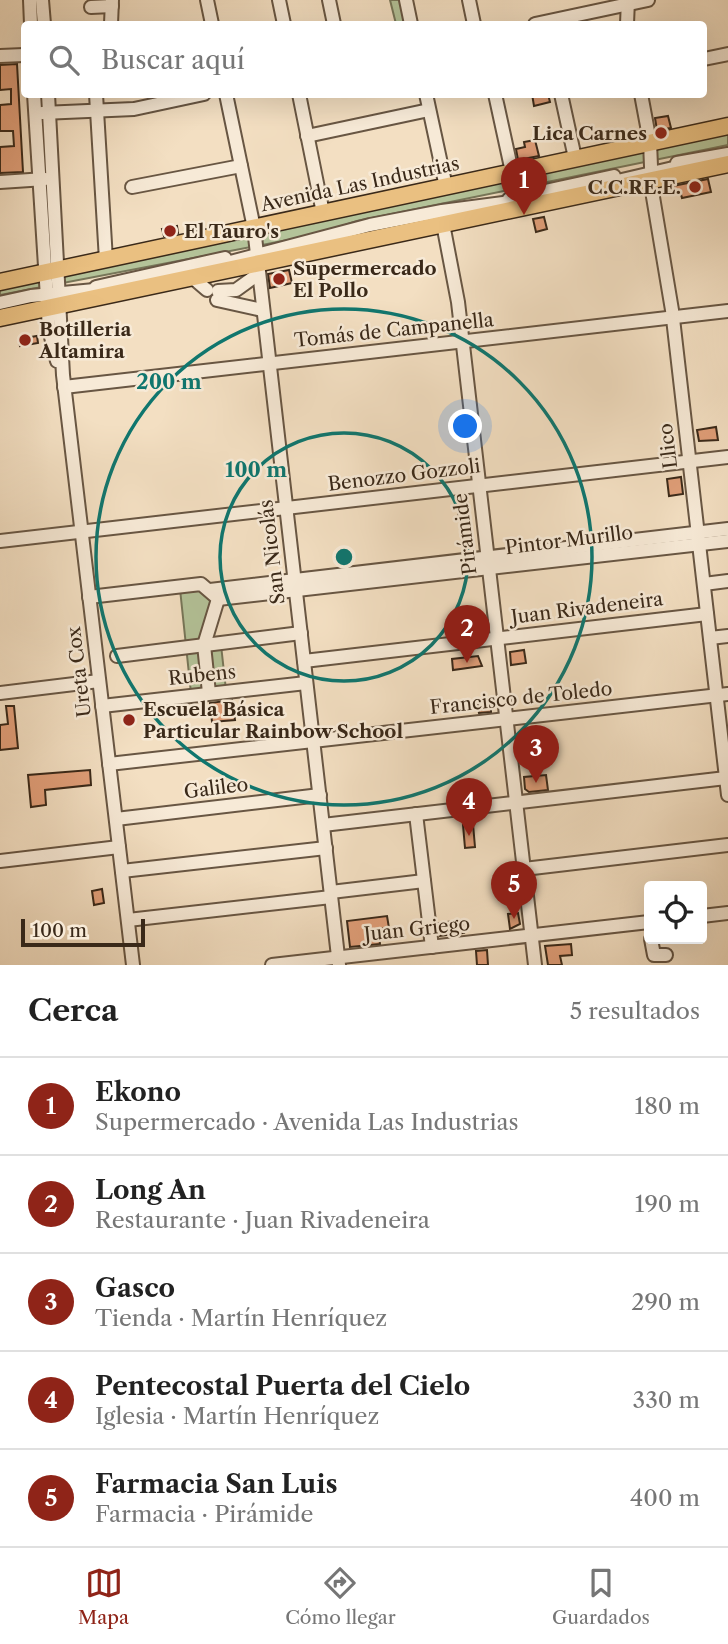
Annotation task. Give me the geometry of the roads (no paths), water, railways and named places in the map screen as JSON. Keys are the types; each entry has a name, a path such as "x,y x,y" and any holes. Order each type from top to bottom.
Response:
{"main road":[{"name":"Avenida Las Industrias","path":"0,282 728,126"},
{"path":"0,318 52,296 193,278 256,261 443,224 651,173 728,164"}],"street":[{"path":"30,0 31,21"},
{"path":"42,0 44,21"},
{"path":"206,0 211,21"},
{"path":"279,0 283,21"},
{"path":"329,0 333,21"},
{"path":"405,0 410,21"},
{"path":"469,0 473,21"},
{"path":"554,21 628,2 648,0"},
{"path":"627,21 628,2"},
{"path":"91,7 112,3 111,21"},
{"path":"707,58 728,54"},
{"path":"0,56 21,55"},
{"name":"Ureta Cox","path":"34,98 39,180 52,296 133,965"},
{"name":"Ureta Cox","path":"48,98 52,179 50,271"},
{"path":"96,98 106,260"},
{"path":"35,114 134,109 185,98"},
{"name":"San Nicolás","path":"227,98 254,228 339,961"},
{"path":"300,98 323,213"},
{"path":"427,98 446,187"},
{"path":"496,98 512,172"},
{"path":"562,98 575,158"},
{"name":"Llico","path":"642,98 673,318 710,638 722,695 728,795"},
{"path":"307,136 429,110"},
{"path":"0,300 125,286 256,261 421,210 529,195 728,156"},
{"path":"132,187 241,166"},
{"path":"0,182 52,179"},
{"name":"Pirámide","path":"443,224 456,285 535,965"},
{"path":"220,292 256,261"},
{"path":"220,292 230,270"},
{"path":"193,278 237,304 262,310"},
{"path":"220,292 237,304"},
{"name":"Tomás de Campanella","path":"63,381 270,364 728,311"},
{"name":"Benozzo Gozzoli","path":"0,541 728,457"},
{"name":"Pintor Murillo","path":"698,539 728,529"},
{"name":"Pintor Murillo","path":"89,597 201,584 214,595 698,539 728,541"},
{"path":"704,584 728,582"},
{"path":"209,693 204,643 214,595"},
{"name":"Juan Rivadeneira","path":"304,661 707,614"},
{"path":"117,652 301,632"},
{"path":"710,638 728,636"},
{"path":"0,693 99,681"},
{"name":"Rubens","path":"103,709 209,693 307,686"},
{"name":"Rubens","path":"103,709 307,686"},
{"name":"Francisco de Toledo","path":"109,764 722,695"},
{"path":"323,825 726,778"},
{"name":"Galileo","path":"116,819 320,795"},
{"path":"416,814 432,947"},
{"path":"524,869 728,845"},
{"path":"0,861 119,847"},
{"path":"122,871 326,848"},
{"path":"128,923 331,897 424,881"},
{"path":"707,915 728,913"},
{"name":"Juan Griego","path":"272,965 339,961 432,947 644,923"},
{"path":"652,944 653,954 666,955"}],"place":[{"name":"Lica Carnes","path":"661,133"},
{"name":"C.C.RE.E.","path":"695,187"},
{"name":"Ekono","path":"524,215"},
{"name":"El Tauro's","path":"170,231"},
{"name":"Supermercado El Pollo","path":"279,279"},
{"name":"Botilleria Altamira","path":"25,340"},
{"name":"Long An","path":"467,663"},
{"name":"Escuela Básica Particular Rainbow School","path":"129,720"},
{"name":"Gasco","path":"536,783"},
{"name":"Pentecostal Puerta del Cielo","path":"469,836"},
{"name":"Farmacia San Luis","path":"514,919"}]}
